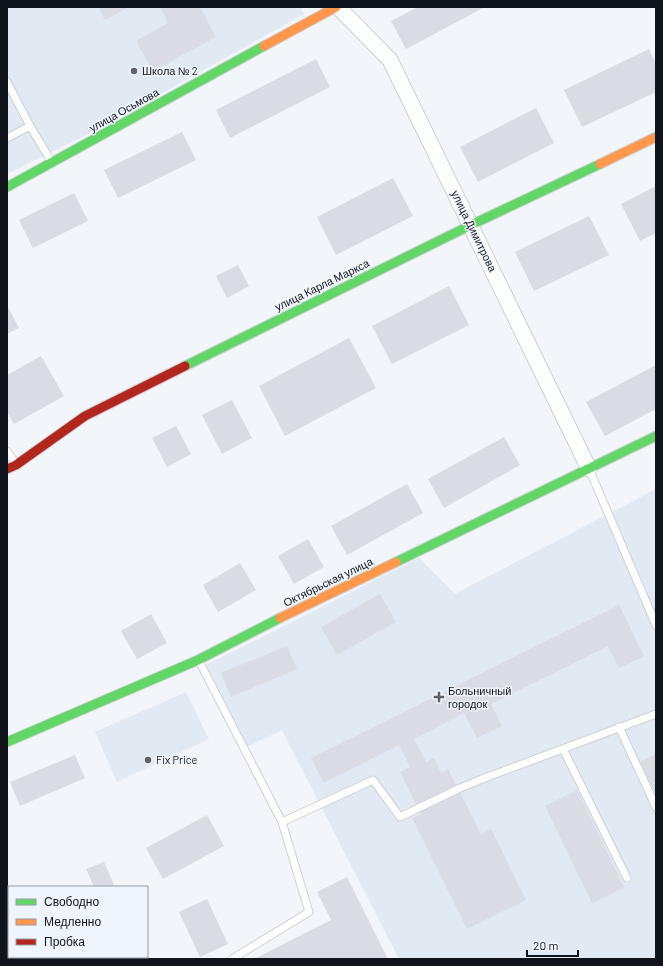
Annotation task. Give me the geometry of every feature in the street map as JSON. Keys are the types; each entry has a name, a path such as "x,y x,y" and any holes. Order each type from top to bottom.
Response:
{"street":[{"name":"улица Осьмова","path":"7,188 337,7"},
{"name":"улица Димитрова","path":"337,7 390,60 589,469"},
{"name":"улица Карла Маркса","path":"7,469 85,416 471,225 656,137"},
{"name":"Октябрьская улица","path":"7,742 198,660 261,627 656,436"}],"lane":[{"path":"7,82 30,126 52,163"},
{"path":"7,138 30,126"},
{"path":"7,451 16,464"},
{"path":"589,469 656,625"},
{"path":"198,660 282,822 309,912 232,959"},
{"path":"282,822 373,780 400,817 464,786 656,714"},
{"path":"619,727 656,807"},
{"path":"563,749 627,878"}],"shaded area":[{"name":"Школа № 2","path":"7,7 301,7 304,14 98,129 7,174"},
{"name":"Больничный городок","path":"656,489 656,959 399,959 282,730 247,747 206,665 419,558 455,594"},
{"path":"186,692 209,739 117,782 95,732"}],"building":[{"path":"98,7 129,7 105,20"},
{"path":"160,7 200,7 216,37 153,71 136,41 168,23"},
{"path":"418,7 485,7 406,49 391,21"},
{"path":"649,49 656,64 656,92 582,127 564,90"},
{"path":"316,59 330,87 230,138 216,110"},
{"path":"536,108 554,143 478,182 460,147"},
{"path":"182,132 196,160 118,198 104,170"},
{"path":"393,178 413,216 336,255 317,217"},
{"path":"656,186 656,233 640,241 621,204"},
{"path":"74,193 88,221 33,248 19,220"},
{"path":"589,216 609,255 534,291 515,252"},
{"path":"238,265 249,286 227,298 216,276"},
{"path":"449,286 469,325 392,364 372,326"},
{"path":"7,305 19,328 7,334"},
{"path":"349,338 376,388 285,436 259,386"},
{"path":"41,356 64,396 14,424 7,412 7,375"},
{"path":"656,365 656,409 605,436 586,402"},
{"path":"232,400 252,438 222,454 202,415"},
{"path":"176,426 191,454 167,467 152,438"},
{"path":"504,437 520,465 444,508 428,479"},
{"path":"407,484 423,513 347,555 331,526"},
{"path":"308,539 324,567 294,584 278,556"},
{"path":"240,563 256,590 218,612 203,585"},
{"path":"380,594 396,622 337,655 321,627"},
{"path":"619,605 644,656 619,668 608,646 491,704 502,726 477,738 464,713 414,739 426,762 434,758 441,773 448,769 481,834 491,829 526,900 467,929 412,818 421,814 400,772 410,767 399,745 324,783 311,758"},
{"path":"151,614 167,643 137,659 121,631"},
{"path":"287,646 297,669 231,697 221,673"},
{"path":"656,754 656,794 640,762"},
{"path":"75,755 85,778 20,806 10,782"},
{"path":"577,790 624,887 592,903 545,806"},
{"path":"207,815 224,846 163,879 146,848"},
{"path":"104,862 115,886 94,886 86,869"},
{"path":"347,877 388,959 254,959 331,920 317,892"},
{"path":"207,899 228,944 200,957 179,912"},
{"path":"126,958 147,958 147,959"}],"traffic: fast":[{"path":"7,187 264,46"},
{"path":"185,366 471,225 600,164"},
{"path":"396,562 656,436"},
{"path":"7,742 198,660 280,618"}],"traffic: slow":[{"path":"264,46 336,7"},
{"path":"600,164 656,137"},
{"path":"280,618 396,562"}],"traffic: jam":[{"path":"7,469 16,465 85,416 185,366"}],"place":[{"name":"Школа № 2","path":"134,71"},
{"name":"Больничный городок","path":"439,697"},
{"name":"Fix Price","path":"148,760"}]}
